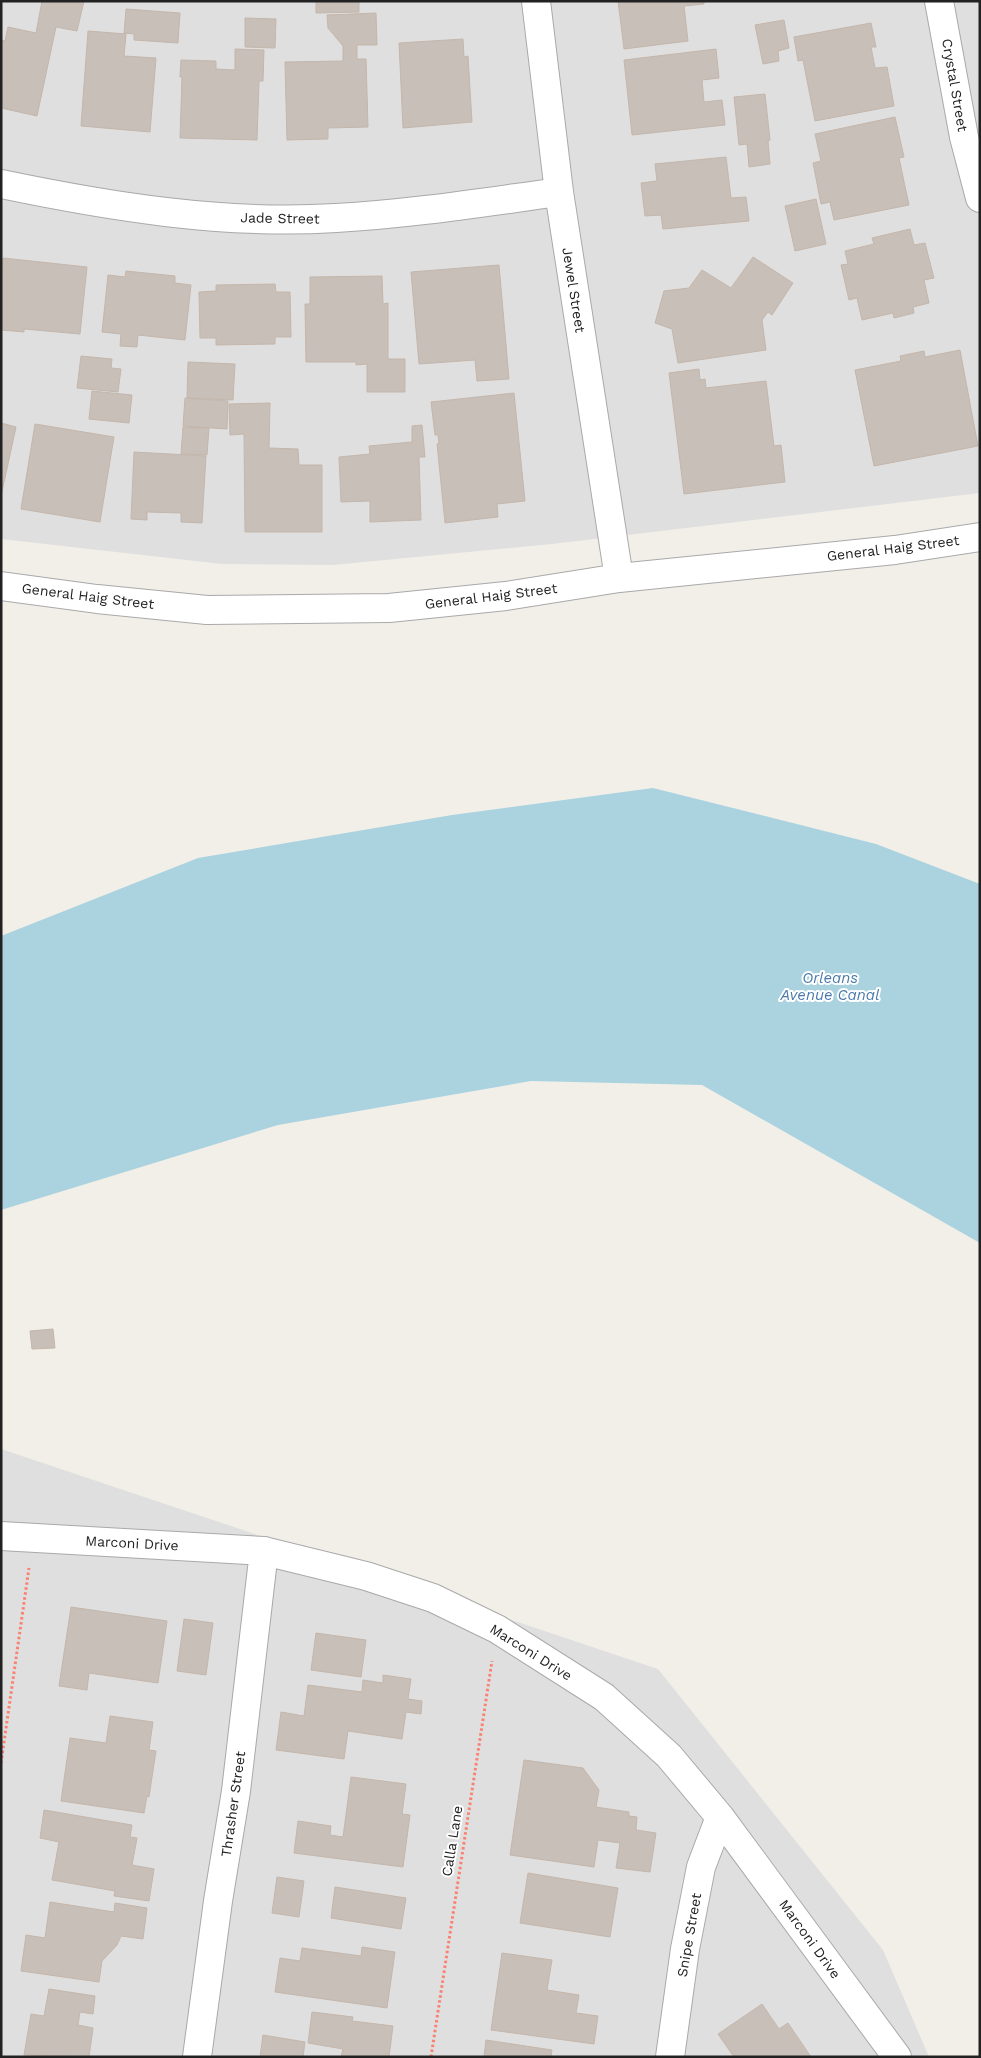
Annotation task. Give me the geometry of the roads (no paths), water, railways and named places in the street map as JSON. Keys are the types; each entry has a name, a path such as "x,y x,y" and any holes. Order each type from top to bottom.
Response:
{"street":[{"name":"Jewel Street","path":"536,1 559,192 619,578"},
{"name":"Crystal Street","path":"939,1 964,137 980,198"},
{"name":"Jade Street","path":"1,184 67,198 165,213 254,219 336,218 448,208 559,192"},
{"name":"General Haig Street","path":"1,586 97,599 208,610 389,608 506,596 619,578 895,550 980,537"},
{"name":"Marconi Drive","path":"1,1536 264,1552 366,1576 433,1598 497,1629 604,1697 669,1756 720,1817 897,2057"},
{"name":"Thrasher Street","path":"197,2057 218,1901 236,1791 264,1552"},
{"name":"Snipe Street","path":"670,2057 685,1949 701,1866 720,1817"}],"water":[{"name":"Orleans Avenue Canal","path":"653,788 876,844 980,884 980,1243 702,1085 531,1081 278,1125 1,1210 1,936 198,858 452,815"}]}
